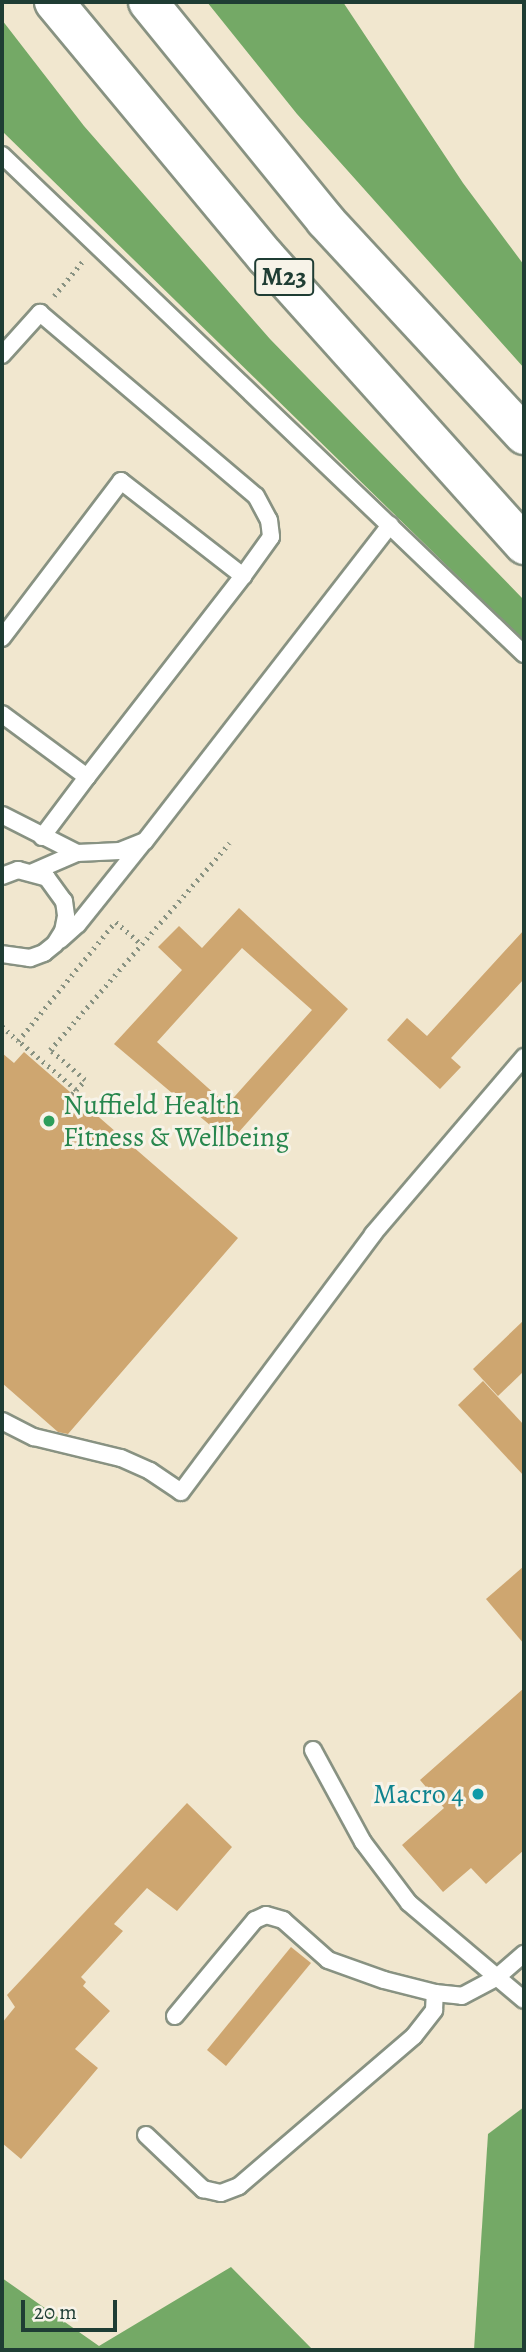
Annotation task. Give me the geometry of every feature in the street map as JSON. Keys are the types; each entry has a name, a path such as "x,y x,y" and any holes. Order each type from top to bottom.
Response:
{"highway":[{"name":"M23","path":"54,2 266,257 524,544"},
{"name":"M23","path":"148,2 325,220 524,435"}],"lane":[{"path":"2,155 524,654"},
{"path":"2,355 40,313 256,496 269,520 271,537 42,837"},
{"path":"2,638 121,481 243,576"},
{"path":"2,954 30,958 55,944 78,924 390,525"},
{"path":"2,714 87,777"},
{"path":"2,815 77,852"},
{"path":"33,872 77,852 120,851 145,841"},
{"path":"2,876 18,870 47,878 64,901 65,923 55,944"},
{"path":"2,1421 34,1437 121,1458 150,1471 181,1492 373,1234 524,1057"},
{"path":"313,1750 363,1842 409,1903 524,2000"},
{"path":"175,2016 255,1920 266,1915 283,1920 328,1960 384,1980 435,1993 462,1996 496,1978 524,1954"},
{"path":"146,2135 203,2189 221,2193 239,2186 414,2036 434,2010 435,1993"}],"path":[{"path":"40,313 96,245"},
{"path":"2,1026 74,1092 85,1080 50,1050 229,843"},
{"path":"95,904 141,944"},
{"path":"18,1041 116,922"}],"green space":[{"path":"207,2 343,2 463,183 524,265 524,368 297,114"},
{"path":"2,20 84,126 270,339 524,600 524,641 2,131"},
{"path":"524,2107 524,2350 474,2350 488,2134"},
{"path":"231,2267 313,2350 2,2350 2,2278 99,2346"}],"building":[{"path":"239,908 348,1009 230,1142 114,1044 182,970 158,947 179,926 202,948","holes":["242,948 312,1010 227,1105 157,1042"]},
{"path":"524,930 524,979 451,1058 461,1067 440,1089 387,1040 407,1018 427,1036"},
{"path":"24,1052 238,1238 68,1434 58,1432 2,1383 2,1053 14,1063"},
{"path":"524,1320 524,1371 498,1396 473,1369"},
{"path":"483,1381 524,1425 524,1476 458,1405"},
{"path":"524,1566 524,1644 486,1599"},
{"name":"Macro 4","path":"524,1688 524,1850 486,1884 471,1868 443,1892 402,1845 444,1808 420,1780"},
{"path":"187,1803 232,1847 177,1911 147,1888 114,1924 123,1931 81,1977 86,1982 83,1986 110,2011 75,2049 98,2068 21,2159 2,2143 2,2023 15,2007 7,1995"},
{"path":"291,1947 311,1963 226,2066 207,2050"}],"place":[{"name":"Nuffield Health Fitness & Wellbeing","path":"49,1121"},
{"name":"Macro 4","path":"478,1794"}]}
